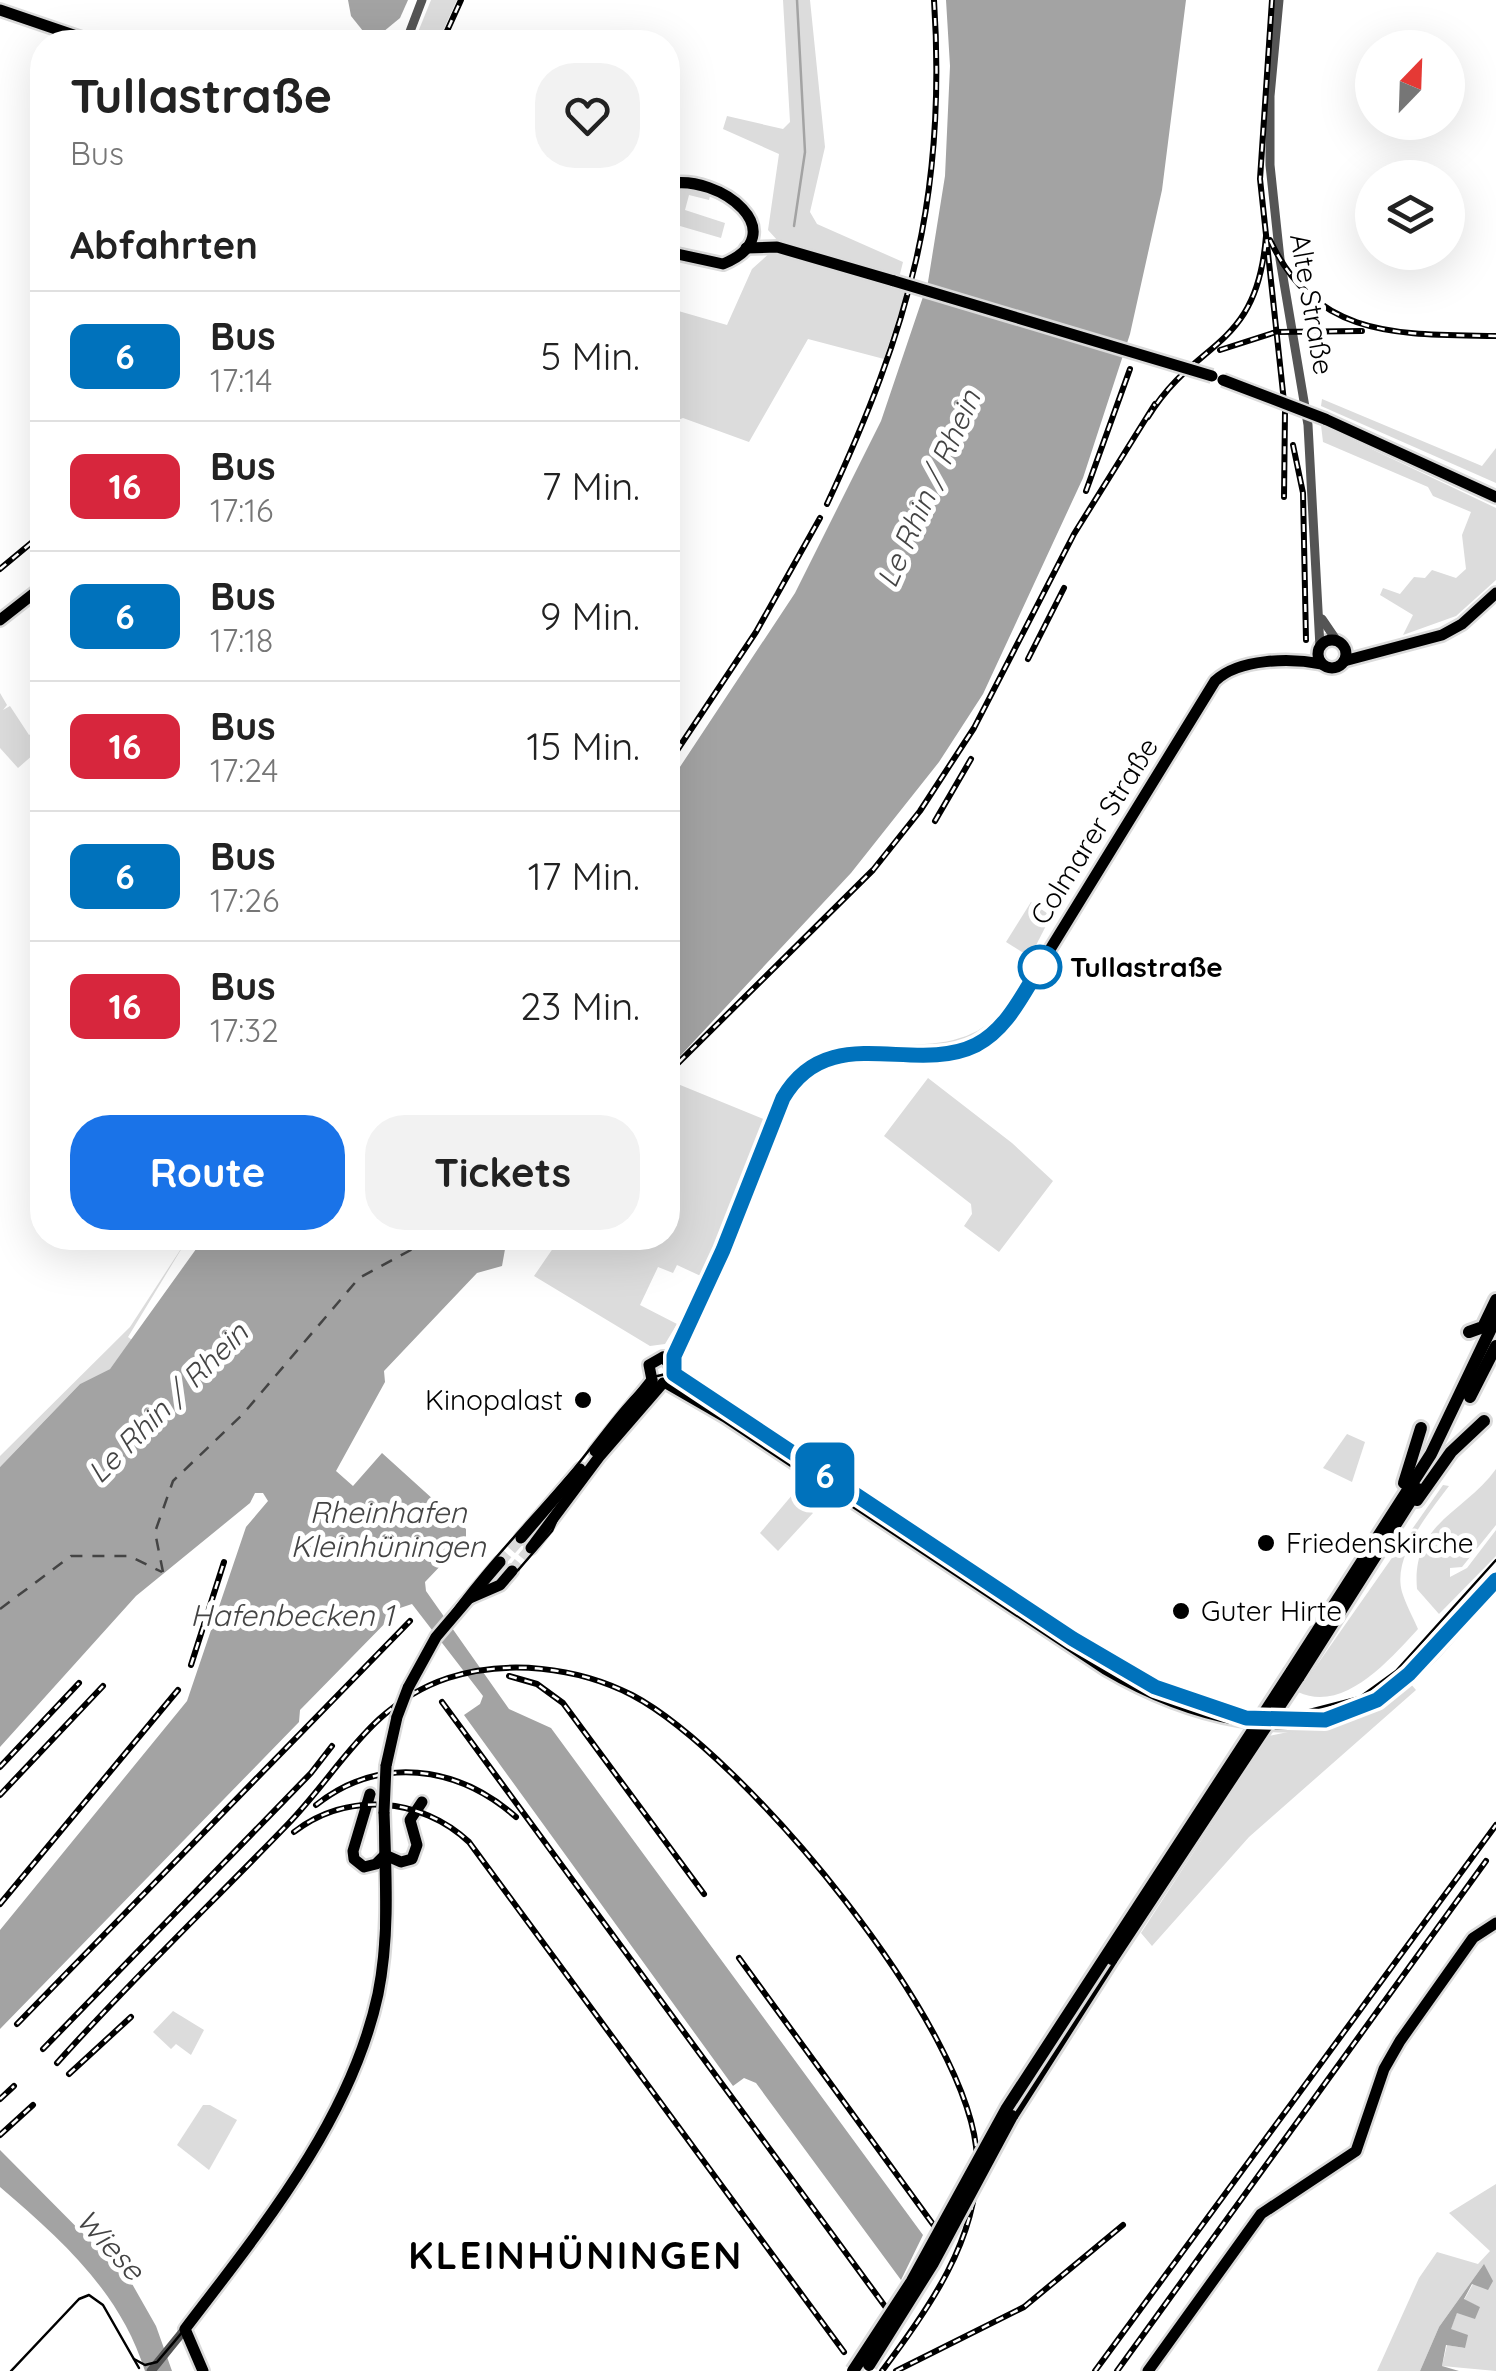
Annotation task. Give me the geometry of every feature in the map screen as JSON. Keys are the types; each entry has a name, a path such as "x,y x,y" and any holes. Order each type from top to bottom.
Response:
{"highway":[{"path":"1469,1332 1483,1327 1496,1300"},
{"path":"1294,1675 1448,1422 1496,1318"},
{"path":"1400,1522 1495,1347"},
{"path":"853,2371 912,2280 1009,2112 1294,1675 1451,1452 1484,1420"},
{"path":"1371,1547 1408,1476 1422,1428"},
{"path":"865,2371 927,2274 1009,2112"}],"main road":[{"path":"0,10 36,25"},
{"path":"0,18 53,30"},
{"path":"680,183 733,197 744,208 751,228 746,248 732,260 717,265 680,255"},
{"path":"751,228 777,247"},
{"path":"746,248 777,247 1212,376 1324,419 1496,496"},
{"path":"1373,651 1340,644 1344,661 1442,635 1474,615 1496,594"},
{"path":"0,620 30,596"},
{"name":"Colmarer Straße","path":"1298,660 1320,648 1340,644"},
{"path":"1320,648 1322,664"},
{"name":"Colmarer Straße","path":"526,1543 665,1374 783,1098 796,1080 814,1066 839,1056 959,1050 994,1032 1012,1013 1214,681 1234,668 1298,660 1332,668 1344,661"},
{"path":"665,1374 1113,1673 1182,1705 1246,1718 1325,1720 1377,1700 1409,1674 1496,1580"},
{"path":"203,2371 185,2329 266,2222 309,2152 356,2061 380,1982 384,1786 394,1727 416,1670 452,1616 500,1562"},
{"path":"466,1600 500,1585 512,1571"},
{"path":"370,1794 353,1850 354,1859 364,1866 410,1860 417,1851 410,1820 422,1802"},
{"path":"1148,2371 1261,2214 1356,2151 1384,2069 1400,2041 1473,1938 1496,1924"}],"street":[{"path":"409,30 422,0"},
{"name":"Alte Straße","path":"1279,0 1270,96 1272,191 1307,411 1320,648"},
{"path":"1320,616 1340,644"},
{"path":"151,2371 185,2329"}],"shaded area":[{"path":"431,0 457,0 443,30 419,30"},
{"path":"783,0 810,0 825,147 810,212 817,224 903,262 899,278 778,241 768,230 779,154 723,129 727,116 783,129 790,122"},
{"path":"680,186 711,192 709,200 689,195 685,210 725,223 721,238 680,226"},
{"path":"772,251 906,291 884,359 808,339 749,442 680,419 680,311 727,325 752,269"},
{"path":"1322,399 1482,466 1496,448 1496,483 1321,406"},
{"path":"1321,425 1496,508 1496,580 1456,616 1403,635 1413,615 1380,595 1383,588 1400,594 1414,577 1425,578 1432,570 1456,578 1466,569 1462,535 1471,512 1433,496 1428,487 1323,442"},
{"path":"0,693 7,705 3,710 10,706 30,734 30,758 18,768 0,748"},
{"path":"1031,902 1051,916 1030,957 1006,942"},
{"path":"928,1078 1012,1143 1053,1181 999,1252 964,1226 972,1214 971,1204 884,1136"},
{"path":"680,1085 766,1120 705,1278 677,1265 673,1273 658,1267 640,1305 677,1324 665,1344 650,1346 534,1276 552,1250 680,1250"},
{"path":"181,1250 128,1337 132,1340 110,1369 80,1384 0,1467 0,1456 130,1327"},
{"path":"1347,1434 1365,1442 1352,1482 1323,1468"},
{"path":"1496,1469 1496,1525 1462,1567 1450,1568 1450,1577 1467,1568 1496,1530 1496,1556 1439,1614 1417,1589 1417,1566 1423,1548 1443,1520"},
{"path":"1443,1485 1449,1486 1414,1536 1402,1564 1402,1592 1418,1629 1380,1668 1349,1690 1315,1697 1298,1692"},
{"path":"793,1494 813,1513 778,1551 760,1533"},
{"path":"1410,1683 1416,1690 1249,1837 1152,1946 1141,1933 1269,1736 1355,1718"},
{"path":"173,2011 204,2030 191,2055 176,2044 171,2049 153,2032"},
{"path":"203,2105 237,2120 209,2170 177,2145"},
{"path":"1496,2184 1496,2371 1442,2366 1447,2345 1464,2348 1450,2330 1457,2313 1480,2307 1464,2300 1484,2264 1439,2327 1420,2371 1377,2371 1419,2278 1437,2252 1478,2264 1490,2251 1449,2213"}],"water":[{"path":"348,0 408,0 400,18 385,30 362,30 351,16"},
{"name":"Le Rhin / Rhein","path":"946,0 1186,0 1162,190 1130,334 1083,478 983,694 939,762 851,873 680,1056 680,767 795,593 881,421 928,282 945,176 950,66"},
{"path":"195,1250 505,1250 502,1266 477,1273 384,1371 385,1382 336,1471 353,1486 382,1453 466,1529 466,1539 425,1582 426,1591 509,1709 551,1728 923,2235 901,2280 756,2083 744,2078 733,2086 464,1715 480,1704 483,1696 412,1604 400,1608 300,1710 299,1722 0,2029 0,1930 187,1701 246,1527 268,1501 263,1493 255,1493 250,1503 136,1596 0,1747 0,1467 80,1384 110,1369"},
{"name":"Wiese","path":"0,2150 131,2282 156,2326 172,2371 145,2371 121,2316 86,2269 0,2187"},
{"path":"1484,2264 1493,2281 1488,2290 1472,2284 1464,2299 1480,2307 1475,2319 1457,2313 1451,2329 1468,2335 1465,2348 1446,2345 1442,2366 1459,2371 1420,2371 1439,2327"}],"waterway":[{"path":"794,226 805,152 797,0"}],"ferry route":[{"path":"163,1572 155,1532 173,1481 243,1414 359,1278 411,1250"},
{"path":"0,1609 71,1556 129,1556 162,1572"}],"tunnel":[{"path":"500,1562 521,1538"},
{"path":"512,1571 531,1548"}],"tram line":[{"path":"134,2359 145,2365 157,2362 218,2288 308,2156 354,2065 369,2022 380,1958 384,1765 394,1721 410,1681 457,1605 621,1409 653,1377 666,1374 678,1378 1104,1664 1156,1691 1200,1707 1302,1712 1360,1697 1396,1671 1496,1560"},
{"path":"470,1598 481,1589 505,1583 519,1569 552,1531 572,1485"},
{"path":"11,2371 79,2299 89,2295 103,2305 139,2368"}],"railway":[{"path":"447,30 461,0"},
{"path":"827,504 880,379 916,260 934,137 934,0"},
{"path":"1272,0 1260,179 1285,411 1284,497"},
{"path":"1148,417 1166,391 1222,340 1251,302 1266,236"},
{"path":"1270,240 1289,273 1312,297 1337,314 1395,331 1496,336"},
{"path":"1220,350 1276,332 1362,331"},
{"path":"1086,491 1130,369"},
{"path":"680,1061 873,870 920,811 974,728 1074,534 1155,404"},
{"path":"1293,445 1303,493 1306,640"},
{"path":"680,746 756,632 820,518"},
{"path":"0,569 30,544"},
{"path":"1028,659 1064,588"},
{"path":"935,821 971,759"},
{"path":"191,1665 224,1562"},
{"path":"17,2024 410,1621"},
{"path":"57,2063 288,1824 377,1721 398,1704 448,1678 494,1669 565,1672 611,1685 679,1727 733,1774 790,1834 896,1971 938,2041 966,2105 977,2159 969,2217 948,2272 882,2371"},
{"path":"509,1676 537,1684 563,1703 704,1894"},
{"path":"0,1767 79,1683"},
{"path":"0,1795 103,1686"},
{"path":"0,1904 178,1690"},
{"path":"442,1702 887,2309"},
{"path":"43,2049 311,1773 332,1746"},
{"path":"316,1805 366,1778 418,1773 469,1786 516,1817"},
{"path":"294,1832 337,1810 383,1805 429,1816 469,1842 844,2352"},
{"path":"1095,2371 1496,1825"},
{"path":"1117,2371 1486,1861"},
{"path":"739,1958 935,2227"},
{"path":"69,2074 131,2017"},
{"path":"0,2099 14,2086"},
{"path":"0,2135 33,2105"},
{"path":"896,2371 1024,2307 1123,2225"}],"bus line":[{"name":"6","path":"1040,967 1003,1024 974,1046 937,1052 839,1056 814,1066 789,1087 723,1250 674,1356 674,1374 1073,1639 1155,1687 1246,1718 1273,1722 1325,1720 1377,1700 1409,1674 1496,1580"}],"place":[{"name":"Tullastraße","path":"1040,967"},
{"name":"Kinopalast","path":"583,1400"},
{"name":"Friedenskirche","path":"1266,1543"},
{"name":"Guter Hirte","path":"1181,1611"}],"district":[{"name":"KLEINHÜNINGEN","path":"576,2256"}],"water label":[{"name":"Rheinhafen Kleinhüningen","path":"388,1530"},
{"name":"Hafenbecken 1","path":"292,1616"}]}
